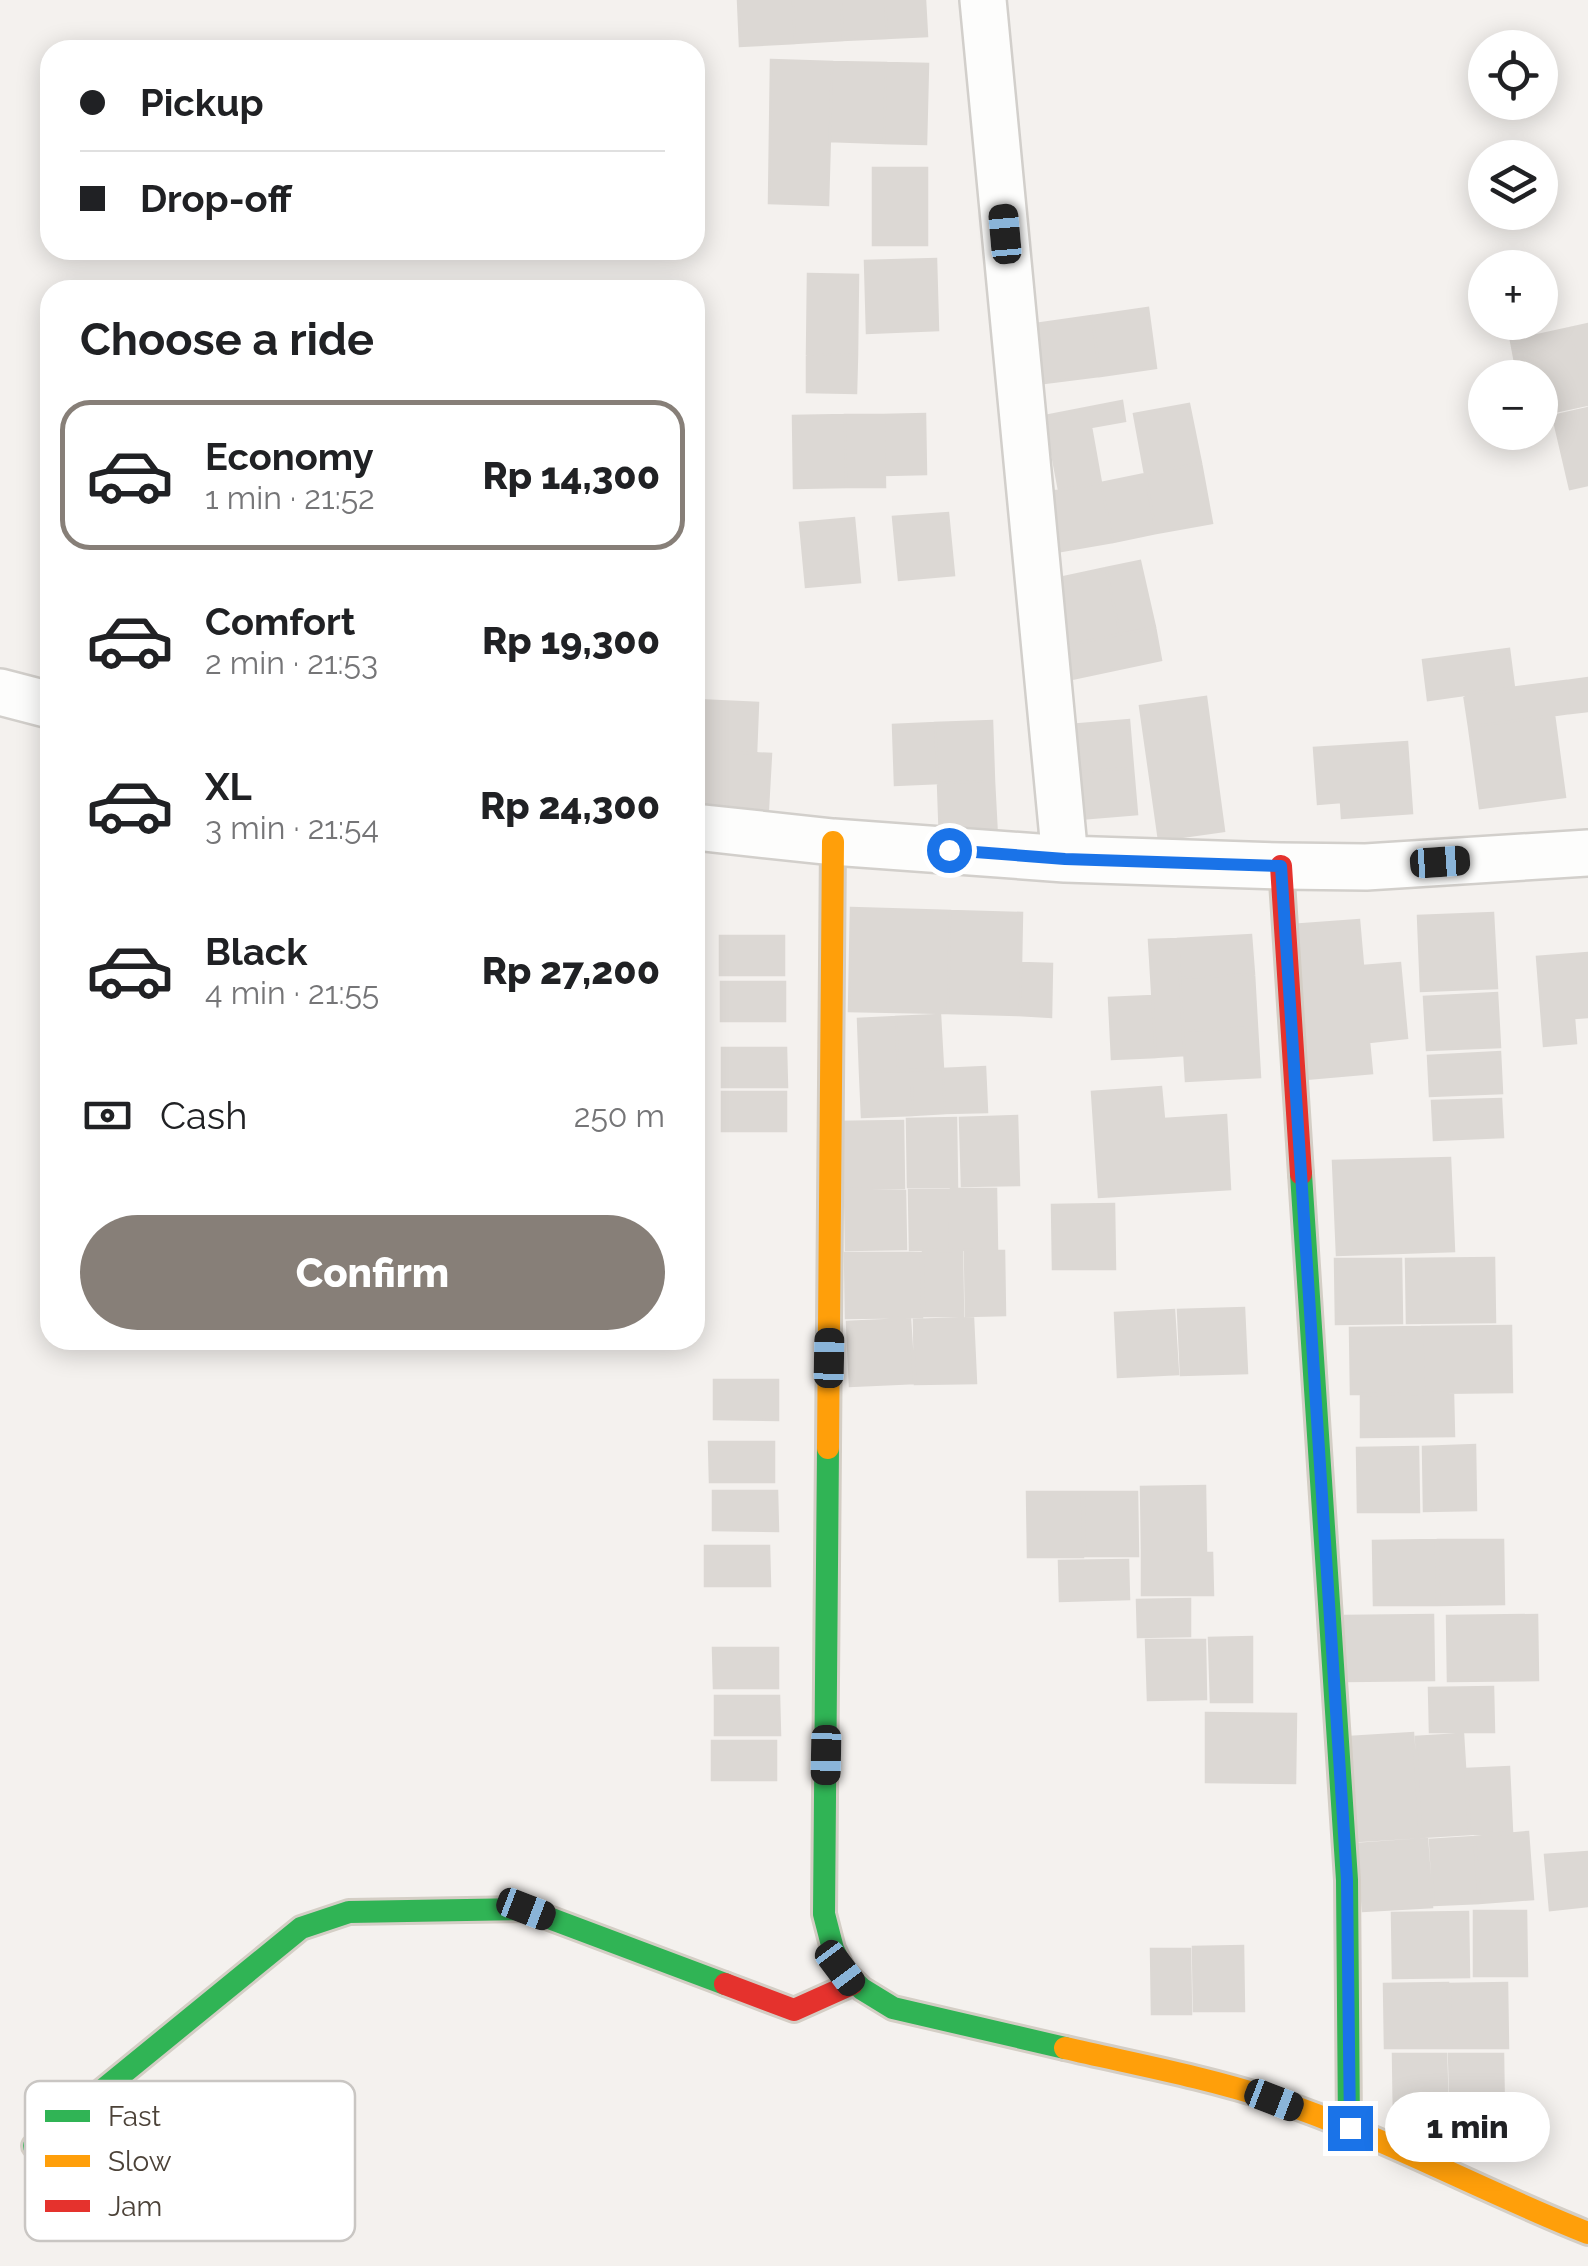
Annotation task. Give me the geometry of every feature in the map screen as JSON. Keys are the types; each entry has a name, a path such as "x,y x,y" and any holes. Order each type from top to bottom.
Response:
{"street":[{"path":"983,0 1065,859"},
{"path":"0,692 40,702"},
{"path":"705,828 1065,859 1281,866 1366,867 1588,853"},
{"path":"834,842 824,1914 831,1948 852,1984 893,2008 1213,2082 1274,2100 1350,2128 1505,2200 1588,2233"},
{"path":"1281,866 1347,1880 1350,2128"},
{"path":"114,2081 301,1928 349,1912 526,1909 794,2010 852,1984"}],"building":[{"path":"738,0 793,0 795,43 740,46"},
{"path":"793,0 841,0 843,40 795,43"},
{"path":"841,0 885,0 887,38 843,40"},
{"path":"885,0 925,0 927,36 887,38"},
{"path":"771,60 832,62 828,205 769,203"},
{"path":"832,62 886,63 884,143 830,141"},
{"path":"886,63 928,64 926,144 884,143"},
{"path":"873,168 927,168 927,245 873,245"},
{"path":"936,259 938,330 867,333 865,261"},
{"path":"808,274 858,275 857,355 807,354"},
{"path":"1148,308 1156,368 1100,376 1092,316"},
{"path":"1092,316 1100,376 1043,383 1035,324"},
{"path":"1588,324 1588,405 1586,405 1570,328"},
{"path":"1570,328 1586,405 1558,411 1558,360 1515,360 1511,341 1558,340 1558,331"},
{"path":"807,354 857,355 856,393 807,392"},
{"path":"1122,401 1125,421 1091,427 1101,483 1059,490 1045,416"},
{"path":"1189,404 1201,463 1145,474 1134,414"},
{"path":"1588,408 1588,485 1570,489 1558,437 1558,415"},
{"path":"925,414 926,474 884,475 884,415"},
{"path":"845,415 884,415 885,487 846,487"},
{"path":"845,415 846,487 794,488 793,416"},
{"path":"1201,463 1212,523 1156,533 1145,474"},
{"path":"1145,474 1156,533 1113,542 1101,483"},
{"path":"1101,483 1113,542 1055,552 1044,493"},
{"path":"948,513 954,575 899,580 893,517"},
{"path":"854,518 860,582 806,587 800,523"},
{"path":"1140,561 1155,627 1120,634 1106,568"},
{"path":"1106,568 1120,634 1055,648 1041,582"},
{"path":"1155,627 1161,660 1062,681 1055,648"},
{"path":"1509,649 1514,688 1428,700 1423,660"},
{"path":"1588,678 1588,711 1570,713 1566,681"},
{"path":"1566,681 1570,713 1469,727 1464,694"},
{"path":"1206,697 1224,831 1159,840 1140,706"},
{"path":"705,700 758,703 756,754 705,751"},
{"path":"1554,715 1565,797 1480,808 1469,727"},
{"path":"1129,720 1133,768 1076,772 1071,725"},
{"path":"992,721 994,781 938,783 935,723"},
{"path":"935,723 938,783 895,785 893,725"},
{"path":"1407,742 1412,813 1342,818 1341,802 1318,804 1314,748"},
{"path":"705,751 771,754 767,825 705,822"},
{"path":"1133,768 1137,814 1079,819 1076,772"},
{"path":"994,781 997,838 940,840 938,783"},
{"path":"851,908 950,911 948,1013 849,1011"},
{"path":"950,911 1022,913 1020,1015 948,1013"},
{"path":"1493,913 1497,988 1421,991 1418,916"},
{"path":"1359,920 1363,966 1400,963 1407,1038 1369,1042 1372,1073 1306,1079 1293,925"},
{"path":"1251,935 1254,974 1180,978 1178,939"},
{"path":"720,936 784,936 784,975 720,975"},
{"path":"1178,939 1184,1055 1156,1057 1149,940"},
{"path":"1588,953 1588,1017 1574,1018 1576,1043 1544,1046 1537,957"},
{"path":"1021,963 1052,964 1051,1017 1020,1015"},
{"path":"1254,974 1257,1027 1183,1031 1180,978"},
{"path":"721,982 785,982 785,1021 721,1021"},
{"path":"1497,993 1500,1047 1427,1050 1424,997"},
{"path":"1152,996 1156,1057 1112,1059 1109,998"},
{"path":"940,1015 943,1069 898,1071 896,1017"},
{"path":"896,1017 898,1071 860,1072 858,1019"},
{"path":"1257,1027 1260,1077 1186,1081 1183,1031"},
{"path":"722,1048 786,1048 787,1087 722,1087"},
{"path":"1500,1052 1502,1093 1430,1096 1428,1056"},
{"path":"985,1067 987,1112 945,1113 943,1069"},
{"path":"943,1069 945,1113 913,1115 911,1070"},
{"path":"911,1070 913,1115 862,1117 860,1072"},
{"path":"1161,1087 1164,1119 1226,1115 1230,1189 1099,1197 1092,1092"},
{"path":"722,1092 786,1092 786,1131 722,1131"},
{"path":"1501,1099 1503,1137 1434,1140 1432,1101"},
{"path":"1017,1116 1019,1185 962,1186 960,1118"},
{"path":"956,1118 957,1187 908,1187 907,1119"},
{"path":"903,1121 904,1188 838,1189 837,1122"},
{"path":"1450,1158 1454,1251 1337,1255 1333,1161"},
{"path":"951,1189 996,1189 997,1249 951,1250"},
{"path":"909,1190 949,1190 950,1249 910,1250"},
{"path":"845,1191 905,1191 906,1249 846,1250"},
{"path":"1114,1204 1115,1269 1053,1269 1052,1205"},
{"path":"962,1251 963,1316 924,1316 923,1252"},
{"path":"965,1251 1004,1251 1005,1315 966,1316"},
{"path":"845,1253 921,1253 922,1317 846,1318"},
{"path":"1494,1258 1495,1322 1407,1323 1406,1259"},
{"path":"1335,1259 1401,1259 1402,1323 1336,1324"},
{"path":"1244,1308 1247,1373 1181,1375 1178,1310"},
{"path":"1174,1310 1178,1374 1118,1377 1115,1313"},
{"path":"973,1318 976,1383 915,1384 914,1320"},
{"path":"910,1319 914,1383 850,1386 847,1322"},
{"path":"1511,1326 1512,1392 1424,1393 1422,1327"},
{"path":"1422,1327 1422,1393 1351,1394 1350,1328"},
{"path":"714,1380 778,1380 778,1420 714,1419"},
{"path":"1453,1394 1454,1436 1361,1437 1361,1395"},
{"path":"709,1442 774,1442 774,1482 710,1482"},
{"path":"1475,1445 1476,1510 1424,1511 1423,1447"},
{"path":"1418,1447 1419,1512 1358,1512 1357,1448"},
{"path":"1205,1486 1206,1551 1142,1552 1141,1487"},
{"path":"713,1491 777,1491 778,1531 713,1530"},
{"path":"1027,1492 1082,1492 1083,1557 1028,1557"},
{"path":"1084,1492 1137,1492 1138,1556 1085,1556"},
{"path":"1436,1540 1437,1605 1374,1605 1373,1541"},
{"path":"1438,1540 1503,1540 1504,1604 1439,1605"},
{"path":"705,1546 769,1546 770,1586 705,1586"},
{"path":"1142,1553 1212,1553 1213,1595 1142,1595"},
{"path":"1128,1560 1129,1599 1060,1601 1059,1561"},
{"path":"1190,1599 1190,1636 1138,1637 1137,1600"},
{"path":"1433,1615 1434,1680 1346,1681 1345,1616"},
{"path":"1537,1615 1538,1680 1448,1681 1447,1616"},
{"path":"1252,1637 1252,1702 1211,1702 1209,1638"},
{"path":"1146,1640 1205,1640 1206,1699 1148,1700"},
{"path":"713,1648 778,1648 778,1688 714,1688"},
{"path":"1493,1687 1494,1732 1430,1732 1429,1688"},
{"path":"715,1696 779,1696 780,1735 715,1735"},
{"path":"1206,1713 1296,1714 1295,1783 1206,1782"},
{"path":"1413,1733 1420,1837 1358,1841 1351,1737"},
{"path":"1463,1734 1469,1834 1421,1837 1416,1737"},
{"path":"712,1741 776,1741 776,1780 712,1780"},
{"path":"1509,1767 1512,1832 1470,1834 1467,1769"},
{"path":"1528,1832 1533,1899 1480,1903 1475,1837"},
{"path":"1474,1837 1479,1903 1434,1905 1430,1840"},
{"path":"1427,1839 1432,1907 1363,1911 1358,1844"},
{"path":"1588,1852 1588,1906 1550,1910 1545,1855"},
{"path":"1474,1911 1526,1911 1527,1976 1474,1976"},
{"path":"1468,1912 1469,1977 1393,1978 1392,1913"},
{"path":"1243,1946 1244,2011 1194,2011 1193,1947"},
{"path":"1151,1949 1190,1949 1191,2014 1152,2014"},
{"path":"1448,1983 1449,2048 1385,2048 1384,1984"},
{"path":"1507,1983 1508,2048 1451,2048 1450,1984"},
{"path":"1393,2054 1446,2054 1448,2119 1394,2119"},
{"path":"1449,2054 1503,2054 1504,2119 1451,2119"}],"traffic: fast":[{"path":"1301,1174 1347,1880 1349,2129"},
{"path":"828,1448 824,1914 833,1949 844,1972 862,1989 893,2008 1065,2048"},
{"path":"114,2081 301,1928 349,1912 525,1909 725,1984"}],"traffic: slow":[{"path":"828,1448 833,842"},
{"path":"1065,2048 1195,2077 1312,2113 1588,2233"}],"traffic: jam":[{"path":"1281,866 1301,1174"},
{"path":"725,1984 794,2010 852,1984"}],"route":[{"path":"949,850 1065,859 1281,866 1347,1880 1350,2128"}]}
